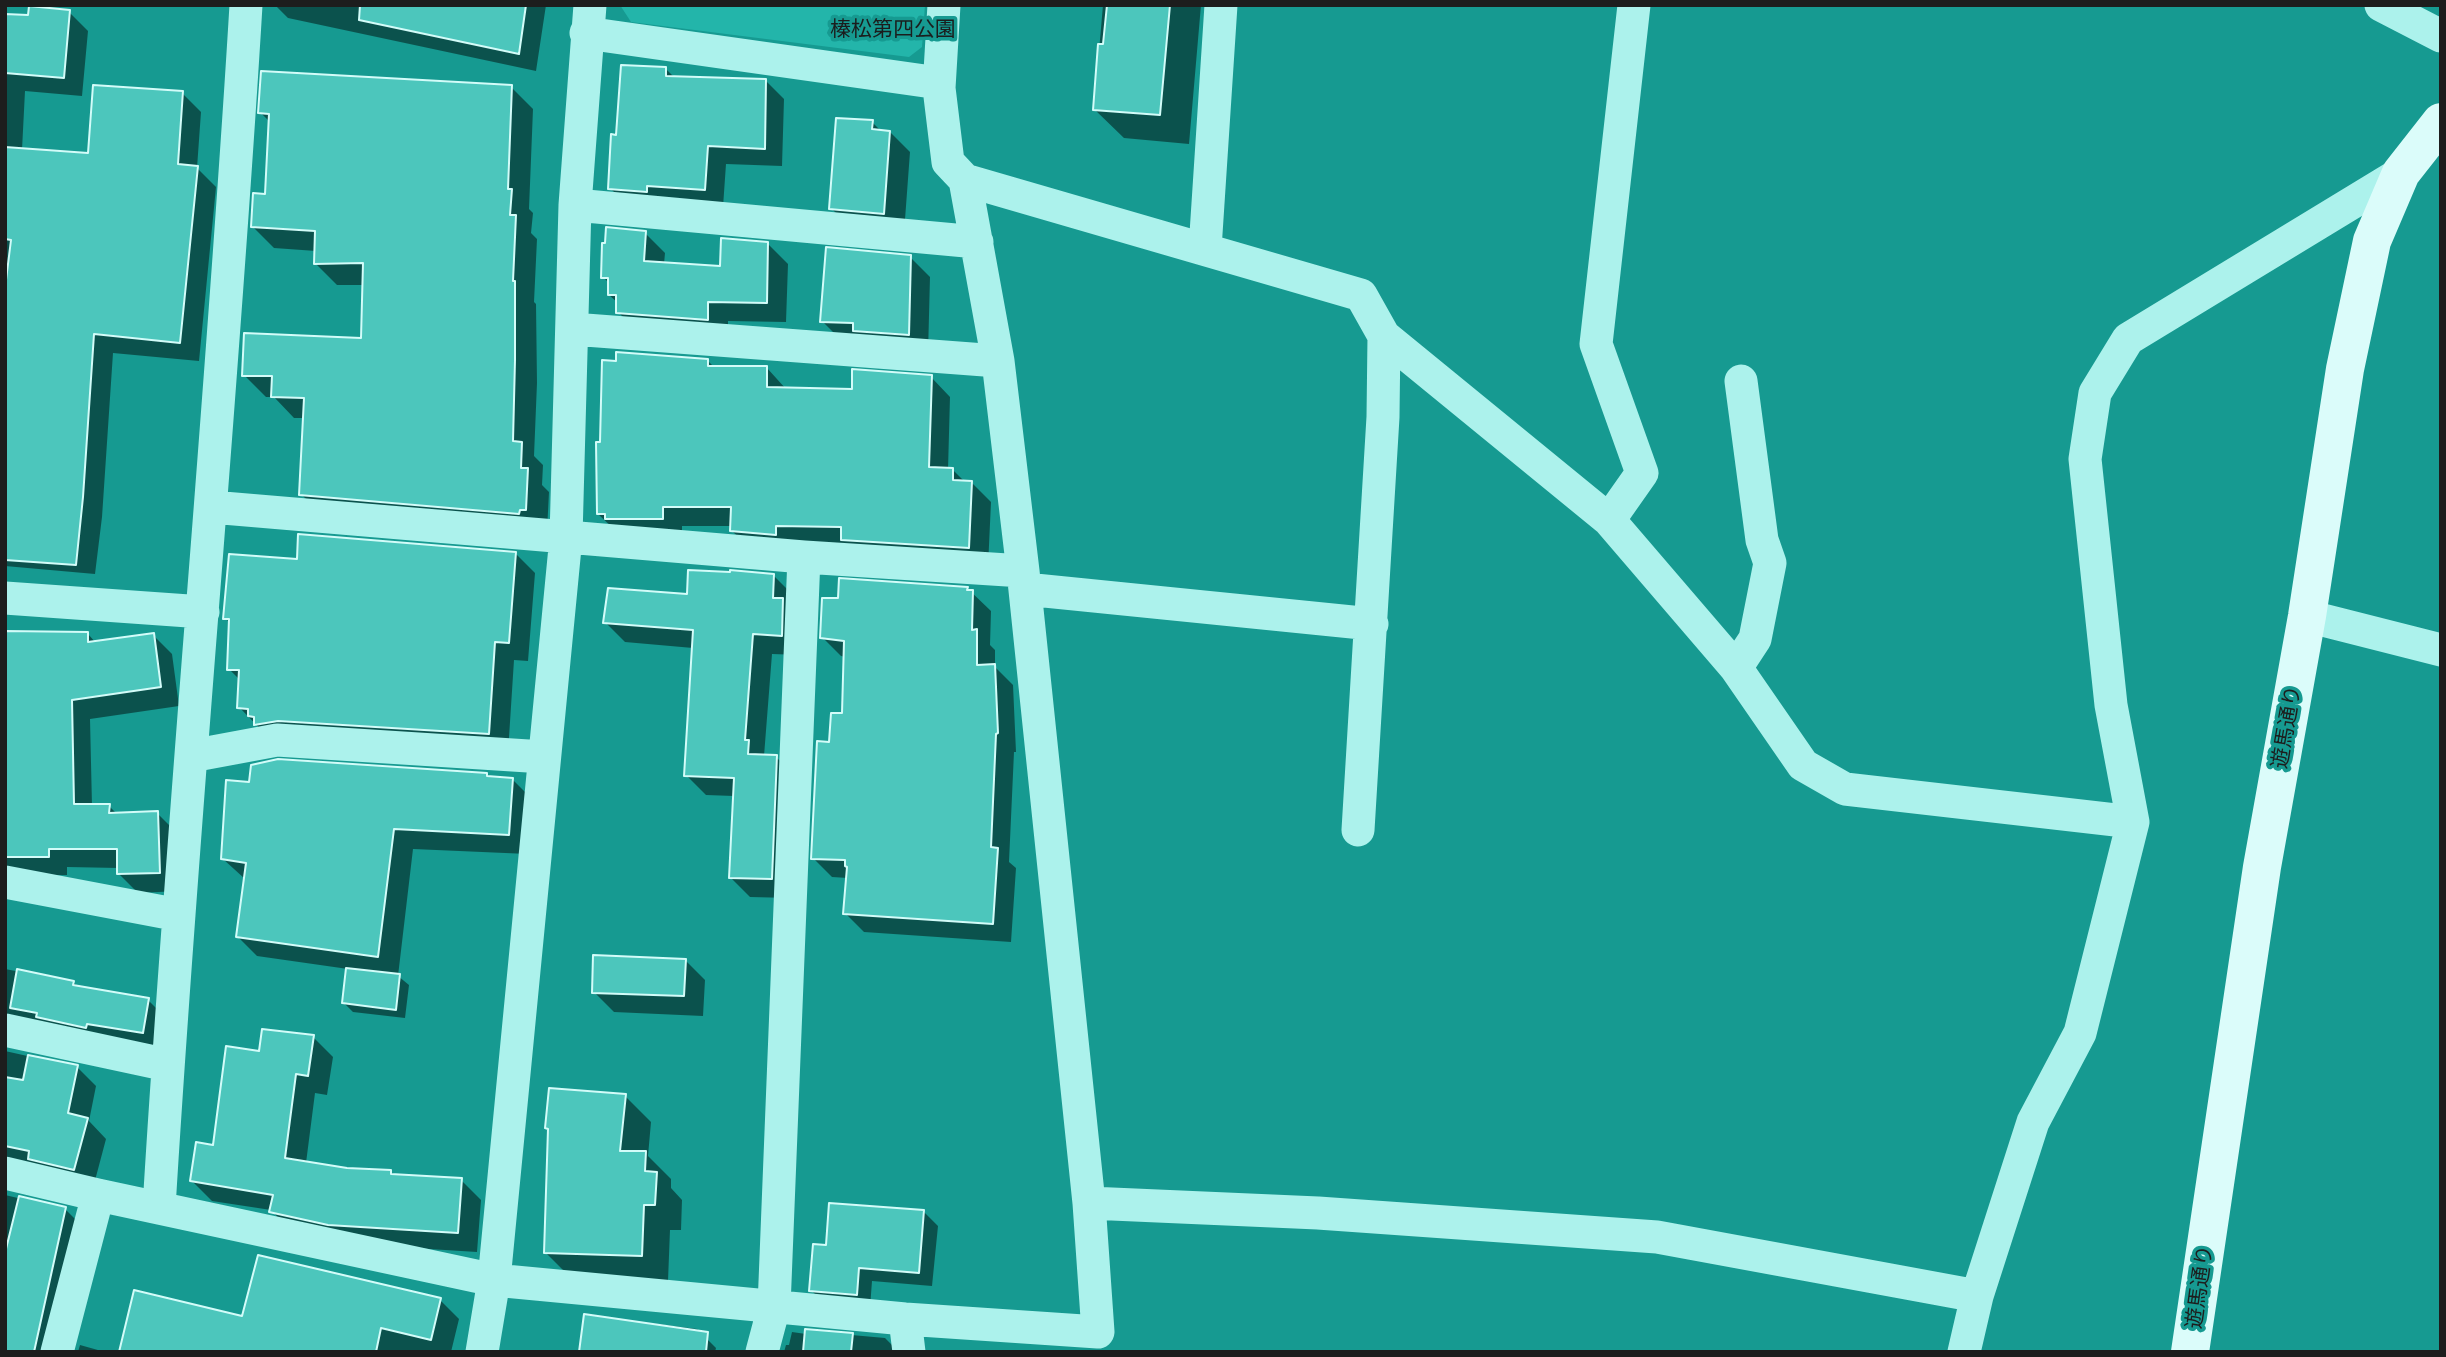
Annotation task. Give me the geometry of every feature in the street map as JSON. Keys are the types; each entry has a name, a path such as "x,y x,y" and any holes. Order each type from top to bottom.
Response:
{"street":[{"path":"159,1208 167,1065 211,508 246,5"},
{"path":"944,5 939,83 948,162 965,180 1361,295 1384,336 1609,520 1736,668 1802,765 1845,789 2133,822"},
{"path":"1205,249 1221,5"},
{"path":"1609,520 1642,473 1596,344 1634,5"},
{"path":"2381,5 2441,36"},
{"path":"482,1352 494,1280 566,537 575,205 588,19 939,83"},
{"name":"遊馬通り","path":"2190,1352 2262,867 2307,616 2345,369 2372,241 2401,173 2441,122"},
{"path":"1964,1352 1977,1296 2033,1122 2080,1033 2133,822 2111,705 2085,459 2095,393 2128,339 2401,173"},
{"path":"5,1173 494,1280 905,1319 1098,1332 1089,1203 1024,580 998,361 965,180"},
{"path":"575,205 977,242"},
{"path":"572,329 998,361"},
{"path":"1358,830 1383,417 1384,336"},
{"path":"1736,668 1755,639 1770,563 1762,540 1741,380"},
{"path":"211,508 804,557 1024,580 1372,624"},
{"path":"762,1352 774,1307 804,557"},
{"path":"5,598 203,612"},
{"path":"2307,616 2441,650"},
{"path":"191,756 277,740 544,757"},
{"path":"5,882 179,915"},
{"path":"5,1030 167,1065"},
{"path":"57,1352 98,1195"},
{"path":"1089,1203 1318,1213 1657,1237 1977,1296"},
{"path":"905,1319 909,1352"}],"green space":[{"name":"榛松第四公園","path":"620,5 925,5 922,47 909,57 631,22"}],"building":[{"path":"360,5 526,5 519,54 359,20"},
{"path":"1107,5 1170,5 1160,115 1093,110 1098,44 1103,44"},
{"path":"29,6 70,10 64,78 5,73 5,14 28,15"},
{"path":"621,65 666,67 666,76 766,79 765,149 708,146 705,190 647,186 647,192 608,189 611,134 616,135"},
{"path":"261,71 512,85 508,189 512,189 510,215 516,215 513,281 513,441 522,442 521,468 528,468 526,510 520,510 519,514 299,495 304,398 271,397 272,376 242,376 244,333 361,338 363,263 314,264 315,231 251,227 253,193 265,194 269,114 258,113"},
{"path":"93,85 183,91 178,164 198,166 180,343 94,334 76,565 5,560 5,288 11,240 5,239 5,147 88,153"},
{"path":"836,118 873,120 872,129 890,131 884,214 829,209"},
{"path":"606,227 646,231 644,261 720,266 721,238 768,242 767,303 708,302 708,320 616,313 616,295 608,295 608,278 601,278 602,243 605,243"},
{"path":"826,247 911,255 909,335 853,331 853,323 820,322"},
{"path":"616,352 708,359 708,366 767,366 767,387 852,389 852,369 932,375 929,467 953,468 953,480 972,481 969,548 841,540 841,527 776,526 776,535 730,531 731,507 663,507 663,519 605,519 605,514 597,514 596,442 600,442 602,360 616,361"},
{"path":"298,534 516,552 509,643 495,642 489,734 278,721 254,725 254,717 248,716 248,709 237,708 239,670 227,670 229,619 223,619 229,554 297,559"},
{"path":"688,570 774,574 773,598 783,598 782,636 753,634 745,740 749,740 748,754 777,755 772,879 729,878 734,778 684,776 693,630 603,623 608,588 687,594"},
{"path":"839,578 968,587 967,590 973,590 972,630 977,629 977,665 995,664 998,733 991,847 998,848 993,924 843,914 847,867 845,860 811,859 817,741 829,742 831,713 842,713 844,641 820,638 822,598 838,598"},
{"path":"5,631 88,632 88,642 154,633 161,687 72,700 74,804 110,804 109,813 158,811 160,873 117,874 117,849 49,849 49,857 5,857"},
{"path":"278,759 487,773 487,776 513,778 509,835 394,829 378,957 236,937 246,863 221,859 226,780 249,782 251,765"},
{"path":"593,955 686,959 684,996 592,993"},
{"path":"346,968 400,974 396,1010 342,1003"},
{"path":"17,969 74,981 73,985 149,998 143,1033 87,1024 86,1028 10,1008"},
{"path":"262,1029 314,1035 308,1076 296,1074 285,1158 347,1168 391,1170 391,1174 462,1178 458,1233 328,1225 269,1212 273,1195 190,1181 196,1142 213,1145 226,1046 259,1051"},
{"path":"28,1055 78,1065 68,1113 88,1118 74,1170 28,1159 29,1151 5,1146 5,1077 23,1080"},
{"path":"549,1088 626,1094 620,1151 646,1151 645,1171 657,1172 655,1205 644,1205 642,1256 544,1253 548,1129 545,1128"},
{"path":"19,1196 66,1207 34,1352 5,1352 5,1253"},
{"path":"829,1203 924,1210 919,1273 859,1268 857,1295 809,1291 813,1244 826,1245"},
{"path":"258,1255 441,1298 431,1340 381,1328 376,1352 119,1352 134,1290 242,1316"},
{"path":"584,1314 708,1332 706,1352 579,1352"},
{"path":"805,1329 853,1333 851,1352 803,1352"}]}
